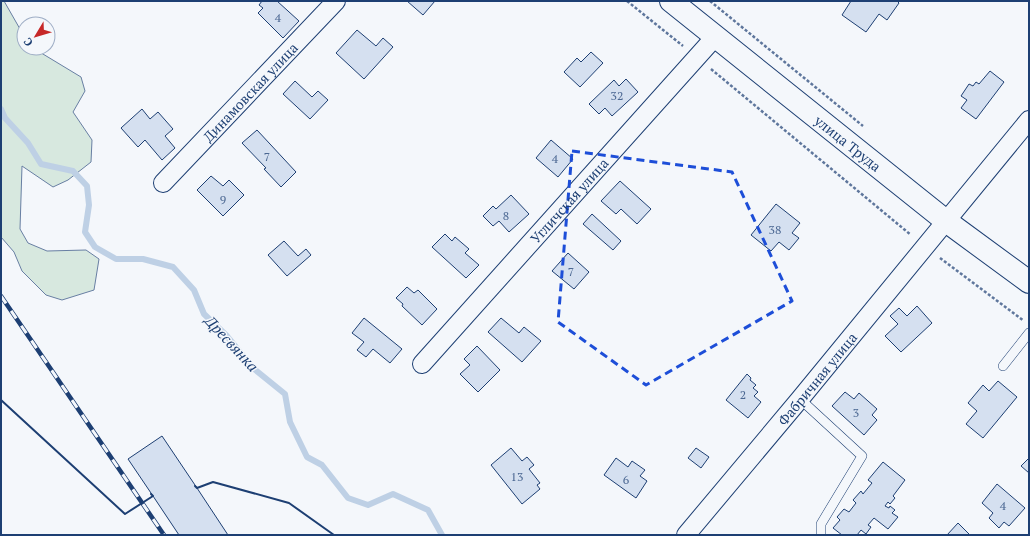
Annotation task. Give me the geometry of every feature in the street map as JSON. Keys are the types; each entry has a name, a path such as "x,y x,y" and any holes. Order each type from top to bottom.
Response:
{"street":[{"name":"Динамовская улица","path":"163,183 336,1"},
{"name":"улица Труда","path":"671,1 946,221 1029,282"},
{"name":"Угличская улица","path":"422,364 715,37"},
{"name":"Фабричная улица","path":"686,535 800,399 1029,120"}],"lane":[{"path":"1003,366 1029,333"},
{"path":"800,399 862,456 821,524 821,535"}],"path":[{"path":"628,1 925,247 1029,325"},
{"path":"710,1 868,130"}],"highlighted area":[{"path":"572,151 732,172 792,301 646,385 558,322"}],"shaded area":[{"path":"1,1 4,1 16,22 16,56 46,56 81,77 85,91 73,112 92,140 91,162 68,180 53,187 22,166 20,229 28,243 47,251 86,250 99,259 94,290 62,300 46,295 22,271 14,252 1,237"}],"building":[{"path":"262,1 277,1 299,21 283,38 258,13 263,8 259,5"},
{"path":"407,1 435,1 423,15"},
{"path":"851,1 897,1 899,3 887,20 879,14 866,32 842,15"},
{"path":"357,30 376,46 383,38 393,47 364,79 336,53"},
{"path":"591,52 603,63 580,87 564,72 577,58 581,62"},
{"path":"990,71 1004,82 976,119 961,108 967,100 961,96 969,84 973,86 976,82 979,84"},
{"path":"626,79 638,92 612,116 605,108 599,114 589,104 614,80 619,86"},
{"path":"295,81 312,97 318,91 328,100 310,119 283,94"},
{"path":"142,109 150,119 158,112 173,129 165,136 175,148 162,160 145,140 138,147 121,128"},
{"path":"257,130 296,172 281,187 264,169 266,168 242,143"},
{"path":"551,140 573,159 558,177 536,158"},
{"path":"211,176 223,186 229,180 244,195 223,216 197,190"},
{"path":"620,181 651,209 637,224 621,209 616,214 601,201"},
{"path":"511,195 529,214 509,232 499,221 493,226 483,216 493,206 496,209"},
{"path":"776,204 800,223 792,233 799,238 789,250 779,242 771,251 751,235"},
{"path":"592,214 621,241 613,250 583,224"},
{"path":"445,234 452,241 455,237 469,249 465,253 479,265 466,278 432,247"},
{"path":"284,241 298,256 306,249 311,255 287,276 268,255"},
{"path":"568,253 589,272 574,289 552,271"},
{"path":"407,287 414,293 418,290 437,309 422,325 402,306 403,304 396,298"},
{"path":"917,306 932,323 901,352 885,336 898,324 890,316 899,308 907,316"},
{"path":"364,318 402,349 390,363 373,349 366,357 357,350 364,342 352,333"},
{"path":"501,318 519,333 524,327 541,341 522,362 488,332"},
{"path":"477,346 500,370 478,392 460,374 470,365 464,359"},
{"path":"747,374 751,378 750,380 756,385 753,388 758,392 754,396 761,402 748,418 726,400"},
{"path":"998,381 1017,397 983,438 966,424 977,411 968,403 983,385 989,391"},
{"path":"845,392 854,399 859,393 877,409 872,415 877,420 864,435 832,406"},
{"path":"162,436 228,535 179,535 128,459"},
{"path":"511,448 522,461 527,457 534,465 529,469 540,483 537,485 540,489 522,504 491,465"},
{"path":"696,448 709,457 701,468 688,458"},
{"path":"616,458 628,467 632,461 645,470 640,476 647,481 636,498 604,475"},
{"path":"1029,458 1029,473 1021,466"},
{"path":"883,462 905,480 893,496 895,498 890,504 888,502 885,506 889,508 890,506 895,510 892,513 898,517 888,529 874,518 868,525 871,527 866,534 861,530 857,535 842,535 833,528 840,520 837,517 844,509 849,512 856,503 853,500 861,491 863,494 872,483 868,480"},
{"path":"997,484 1025,508 1009,526 1004,522 999,528 989,518 993,513 982,503"},
{"path":"958,523 970,535 947,535"}],"waterway":[{"name":"Дресвянка","path":"1,109 5,118 28,143 41,164 73,171 87,186 89,205 85,232 95,247 116,259 143,259 173,267 194,290 204,314 226,335 253,368 285,394 290,422 307,457 322,465 348,498 368,505 393,494 428,510 442,535"}],"railway":[{"path":"1,296 164,535"}],"wall":[{"path":"1,400 125,514 153,496 151,494"},
{"path":"195,486 197,488 213,482 289,503 334,535"}]}
